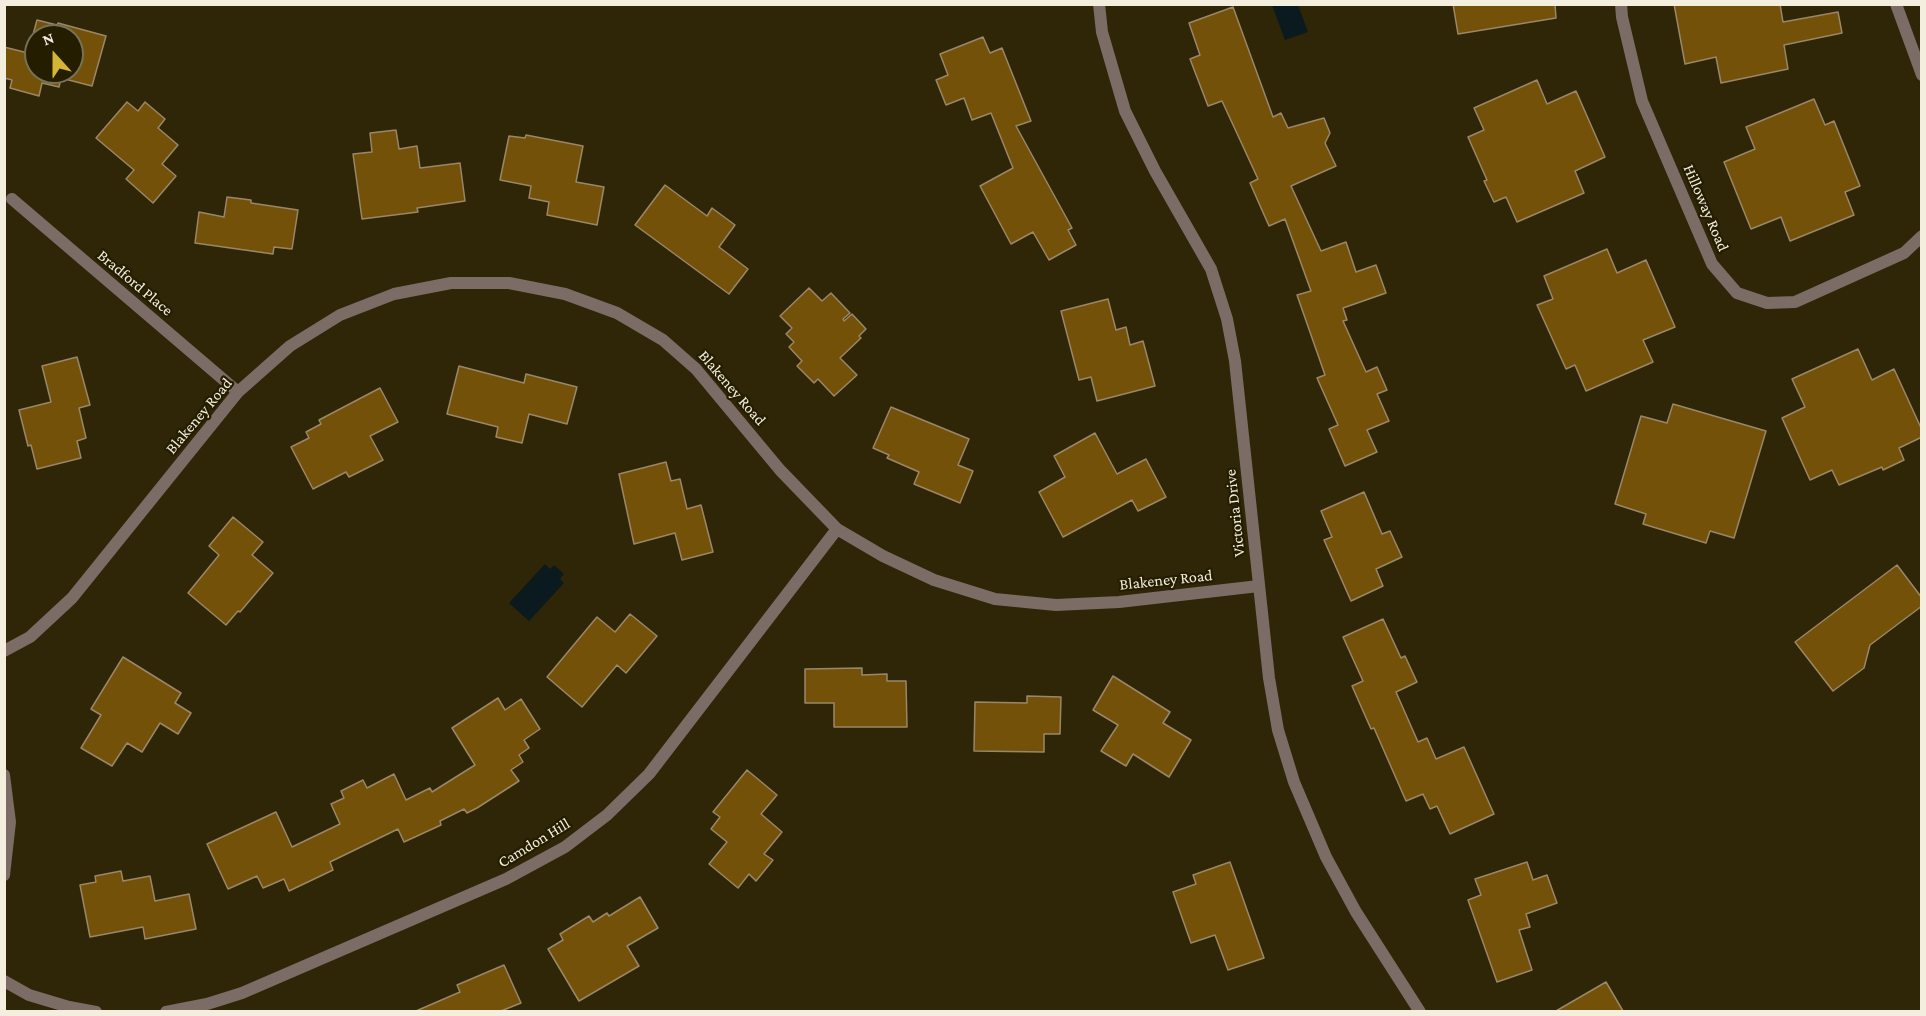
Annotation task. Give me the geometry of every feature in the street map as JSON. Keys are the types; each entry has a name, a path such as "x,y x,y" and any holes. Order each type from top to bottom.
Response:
{"street":[{"name":"Victoria Drive","path":"1099,4 1102,32 1125,111 1155,171 1211,269 1227,319 1235,362 1269,678 1278,730 1294,782 1326,858 1356,912 1420,1011"},
{"name":"Hilloway Road","path":"1622,4 1622,17 1642,101 1713,264 1737,292 1767,303 1795,302 1904,253 1922,236"},
{"path":"1896,4 1922,75"},
{"name":"Bradford Place","path":"12,199 238,392"},
{"name":"Blakeney Road","path":"4,651 30,637 72,597 238,392 290,346 340,315 394,294 451,283 508,283 565,294 617,313 663,340 696,369 780,470 837,529 883,556 934,580 995,599 1067,604 1119,602 1259,586"},
{"name":"Camdon Hill","path":"166,1011 207,1004 242,993 507,879 566,847 607,815 649,774 837,529"},
{"path":"4,775 10,822 4,875"},
{"path":"4,981 28,994 69,1007 96,1011"}],"shaded area":[{"path":"1272,5 1298,5 1308,32 1285,40"},
{"path":"545,564 550,569 554,565 564,574 560,579 564,583 529,621 509,603"}],"building":[{"path":"1453,4 1555,4 1556,18 1458,34"},
{"path":"1674,4 1780,4 1783,22 1838,12 1842,33 1784,45 1788,69 1721,83 1716,57 1685,64"},
{"path":"1233,7 1273,117 1281,113 1288,128 1324,118 1330,133 1325,143 1336,166 1291,186 1321,251 1346,242 1356,272 1376,265 1386,293 1343,308 1347,320 1343,321 1366,372 1377,367 1387,390 1377,394 1389,421 1367,430 1377,452 1345,466 1329,429 1338,425 1317,378 1325,375 1297,295 1311,291 1285,219 1269,226 1250,183 1258,179 1222,101 1208,106 1190,59 1200,55 1189,23"},
{"path":"37,20 53,24 36,24"},
{"path":"84,30 106,36 92,86 84,84"},
{"path":"983,37 990,53 1002,48 1031,121 1016,126 1072,228 1068,230 1076,245 1049,260 1033,232 1011,244 980,186 1013,168 991,113 972,120 964,98 946,105 936,80 948,75 940,54"},
{"path":"4,47 24,52 24,84 42,84 39,96 10,88 12,80 4,78"},
{"path":"1537,80 1547,104 1576,91 1605,157 1575,171 1584,193 1517,222 1506,197 1494,202 1468,137 1484,130 1474,108"},
{"path":"1814,99 1825,125 1834,121 1860,186 1845,192 1854,215 1790,241 1781,217 1751,229 1724,162 1755,149 1746,127"},
{"path":"127,102 138,111 145,102 165,119 158,128 178,145 162,164 176,176 153,203 126,179 134,170 96,138"},
{"path":"396,130 399,149 417,146 420,168 460,163 465,201 417,208 418,212 362,219 353,154 372,152 370,133"},
{"path":"526,135 583,146 576,182 604,187 597,225 547,215 549,202 529,198 531,186 500,180 509,136 525,138"},
{"path":"665,185 707,216 712,208 735,225 719,247 748,269 729,294 635,225"},
{"path":"227,197 298,210 292,249 274,247 273,254 195,243 199,212 224,217"},
{"path":"1607,249 1617,273 1646,260 1675,327 1643,340 1653,362 1586,391 1575,365 1566,369 1537,305 1553,299 1544,276"},
{"path":"809,288 822,301 831,293 850,313 843,319 844,321 852,314 866,329 859,336 861,338 840,358 857,375 834,396 818,379 814,383 797,366 802,361 789,347 794,342 786,334 792,328 780,316"},
{"path":"1108,299 1116,330 1126,327 1130,345 1143,341 1155,386 1097,401 1091,377 1079,380 1061,311"},
{"path":"1858,349 1872,380 1894,369 1922,430 1922,437 1899,448 1904,460 1883,470 1882,467 1839,485 1832,470 1810,480 1782,418 1805,407 1792,379"},
{"path":"77,357 90,405 79,408 86,438 77,441 81,458 37,469 31,445 28,446 19,410 51,402 42,366"},
{"path":"459,366 524,383 526,374 577,387 567,424 529,414 522,443 496,437 498,427 447,414"},
{"path":"380,388 398,422 370,436 383,460 349,477 346,472 313,489 291,447 309,438 306,432 321,424 319,420"},
{"path":"1673,404 1766,431 1734,538 1710,531 1706,543 1643,524 1646,514 1615,504 1641,416 1667,423"},
{"path":"891,407 969,439 958,465 973,471 960,503 914,484 919,472 887,458 889,455 873,448"},
{"path":"1095,433 1117,474 1146,459 1166,497 1138,511 1132,500 1063,537 1039,492 1065,477 1054,456"},
{"path":"666,462 671,481 680,479 687,509 701,505 713,552 682,560 675,533 634,544 619,474"},
{"path":"1364,492 1382,534 1390,531 1402,557 1376,569 1383,586 1351,601 1324,540 1332,537 1321,511"},
{"path":"233,517 263,542 252,555 273,573 226,625 188,593 219,555 209,546"},
{"path":"1897,565 1922,598 1922,606 1870,645 1864,668 1833,691 1795,642"},
{"path":"630,614 657,636 626,673 617,665 582,707 547,677 597,617 615,632"},
{"path":"1383,619 1401,658 1405,656 1417,682 1396,692 1418,742 1427,738 1436,759 1464,747 1494,814 1450,834 1437,806 1430,809 1423,794 1406,801 1374,728 1371,729 1352,686 1363,681 1343,637"},
{"path":"123,657 181,693 175,703 191,713 178,734 160,723 142,752 127,743 112,766 81,748 101,715 91,709"},
{"path":"862,668 862,675 887,674 887,681 906,681 907,727 834,727 834,703 805,703 805,669"},
{"path":"1113,676 1170,712 1163,723 1191,740 1169,777 1133,754 1126,766 1101,751 1118,725 1093,710"},
{"path":"1027,696 1061,697 1060,734 1044,734 1044,752 974,751 975,702 1027,703"},
{"path":"498,698 505,710 521,699 540,729 524,740 529,748 519,755 523,762 511,770 519,781 477,808 467,813 464,809 440,821 441,825 404,842 398,829 330,862 333,870 289,891 284,879 263,888 257,876 228,889 207,844 276,812 292,847 340,824 331,804 344,798 341,791 363,780 367,788 394,774 406,800 430,788 432,792 475,765 452,728"},
{"path":"747,770 777,795 761,814 782,832 764,854 773,860 756,881 749,874 738,888 709,864 727,842 711,829 720,817 713,812"},
{"path":"1230,862 1264,958 1228,970 1215,935 1191,943 1173,892 1196,884 1193,875"},
{"path":"1527,862 1533,880 1547,875 1557,903 1526,914 1530,927 1519,930 1532,970 1497,982 1468,900 1481,895 1475,879"},
{"path":"121,871 123,881 150,876 155,901 189,894 196,929 145,939 143,927 90,937 80,885 96,882 95,876"},
{"path":"640,897 658,928 627,946 639,966 579,1001 548,949 563,940 560,934 589,916 593,922 607,913 609,916"},
{"path":"504,965 521,1003 501,1011 416,1011 460,992 457,985"},
{"path":"1606,982 1623,1011 1556,1011"}]}
